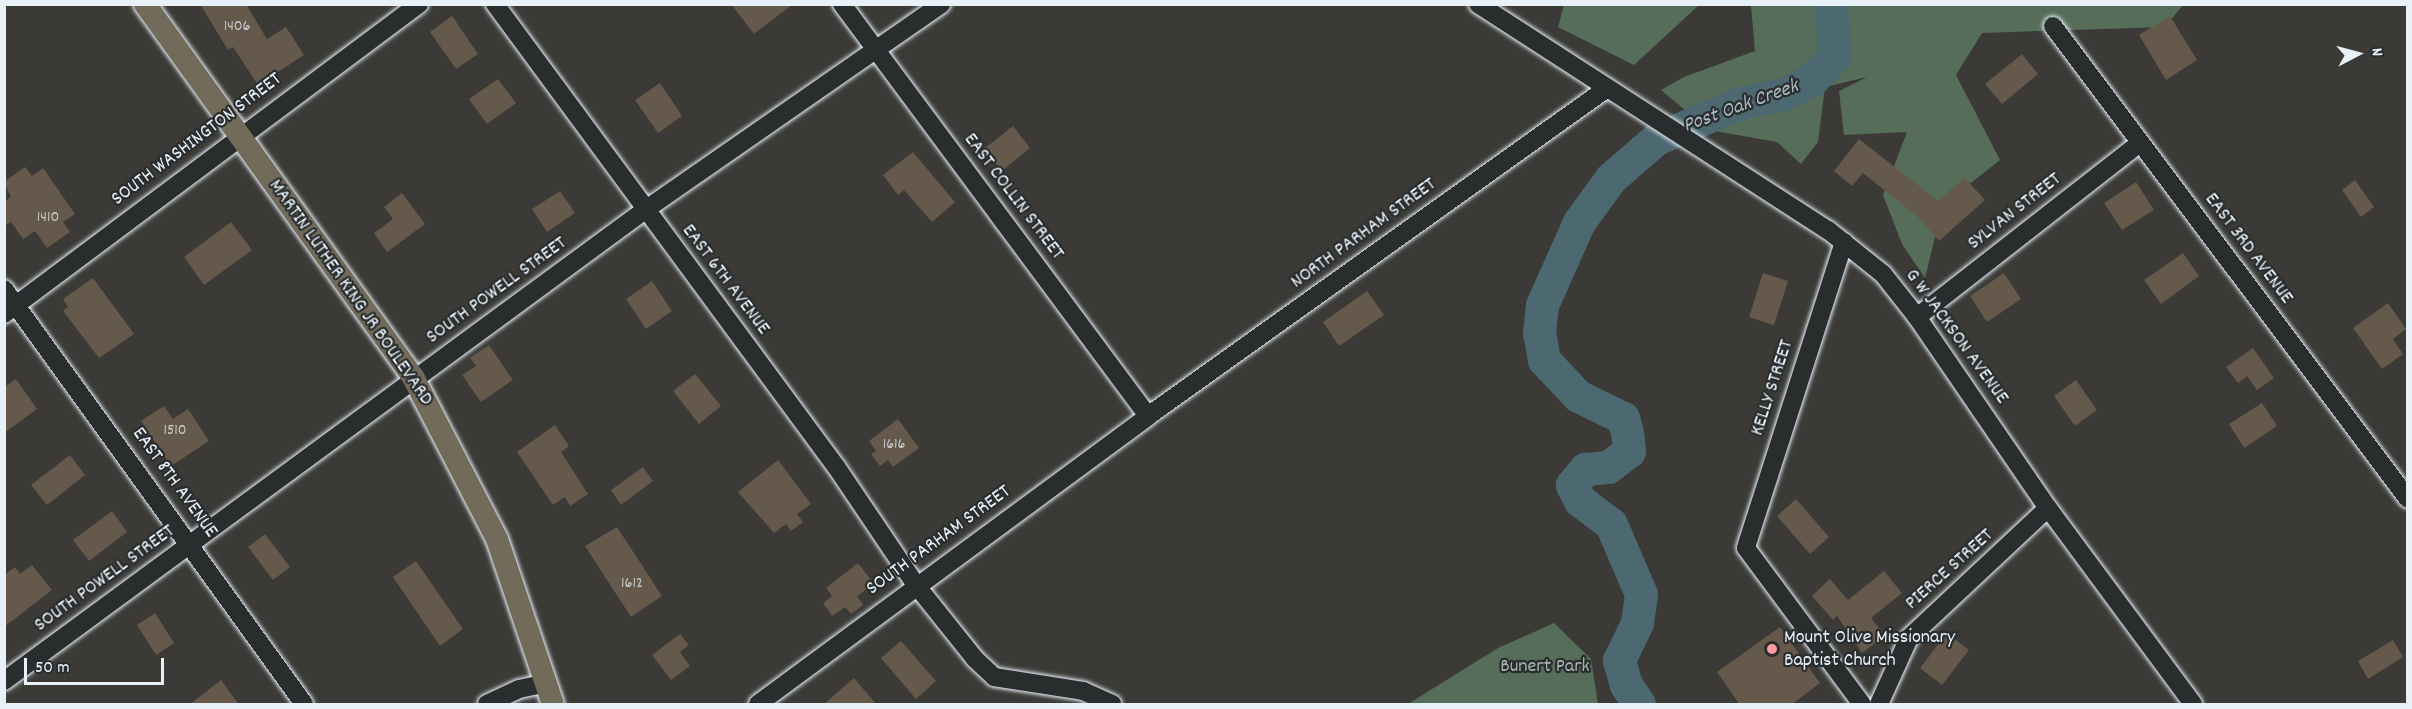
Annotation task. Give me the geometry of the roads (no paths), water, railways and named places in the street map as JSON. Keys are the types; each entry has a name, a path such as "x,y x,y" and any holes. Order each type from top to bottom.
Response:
{"main road":[{"name":"MARTIN LUTHER KING JR BOULEVARD","path":"145,4 414,379 497,539 550,694"}],"street":[{"name":"SOUTH WASHINGTON STREET","path":"11,310 238,136 418,4"},
{"name":"EAST 6TH AVENUE","path":"495,4 837,468 916,585 994,678 1083,691 1112,705"},
{"name":"EAST COLLIN STREET","path":"842,4 1148,416"},
{"name":"SOUTH POWELL STREET","path":"4,681 645,210 877,52 941,4"},
{"name":"G W JACKSON AVENUE","path":"1478,4 1609,92 1844,242 1883,274 1917,317 2048,508 2193,705"},
{"name":"EAST 3RD AVENUE","path":"2053,26 2408,500"},
{"name":"NORTH PARHAM STREET","path":"1148,416 1609,92"},
{"name":"SYLVAN STREET","path":"1917,317 2140,143"},
{"name":"KELLY STREET","path":"1844,242 1746,548 1862,705"},
{"name":"EAST 8TH AVENUE","path":"4,289 11,310 191,544 304,705"},
{"name":"SOUTH PARHAM STREET","path":"758,705 916,585 1148,416"},
{"name":"PIERCE STREET","path":"1879,705 1909,638 2048,508"},
{"path":"487,705 519,689 550,694"}],"waterway":[{"name":"Post Oak Creek","path":"1639,704 1626,685 1619,660 1637,623 1641,594 1611,524 1580,501 1572,485 1585,469 1608,467 1629,451 1627,432 1623,418 1578,396 1544,360 1539,333 1542,305 1579,222 1611,178 1656,139 1740,103 1784,94 1812,80 1834,56 1831,4"}],"place":[{"name":"Mount Olive Missionary Baptist Church","path":"1772,649"}],"park label":[{"name":"Bunert Park","path":"1545,667"}]}
